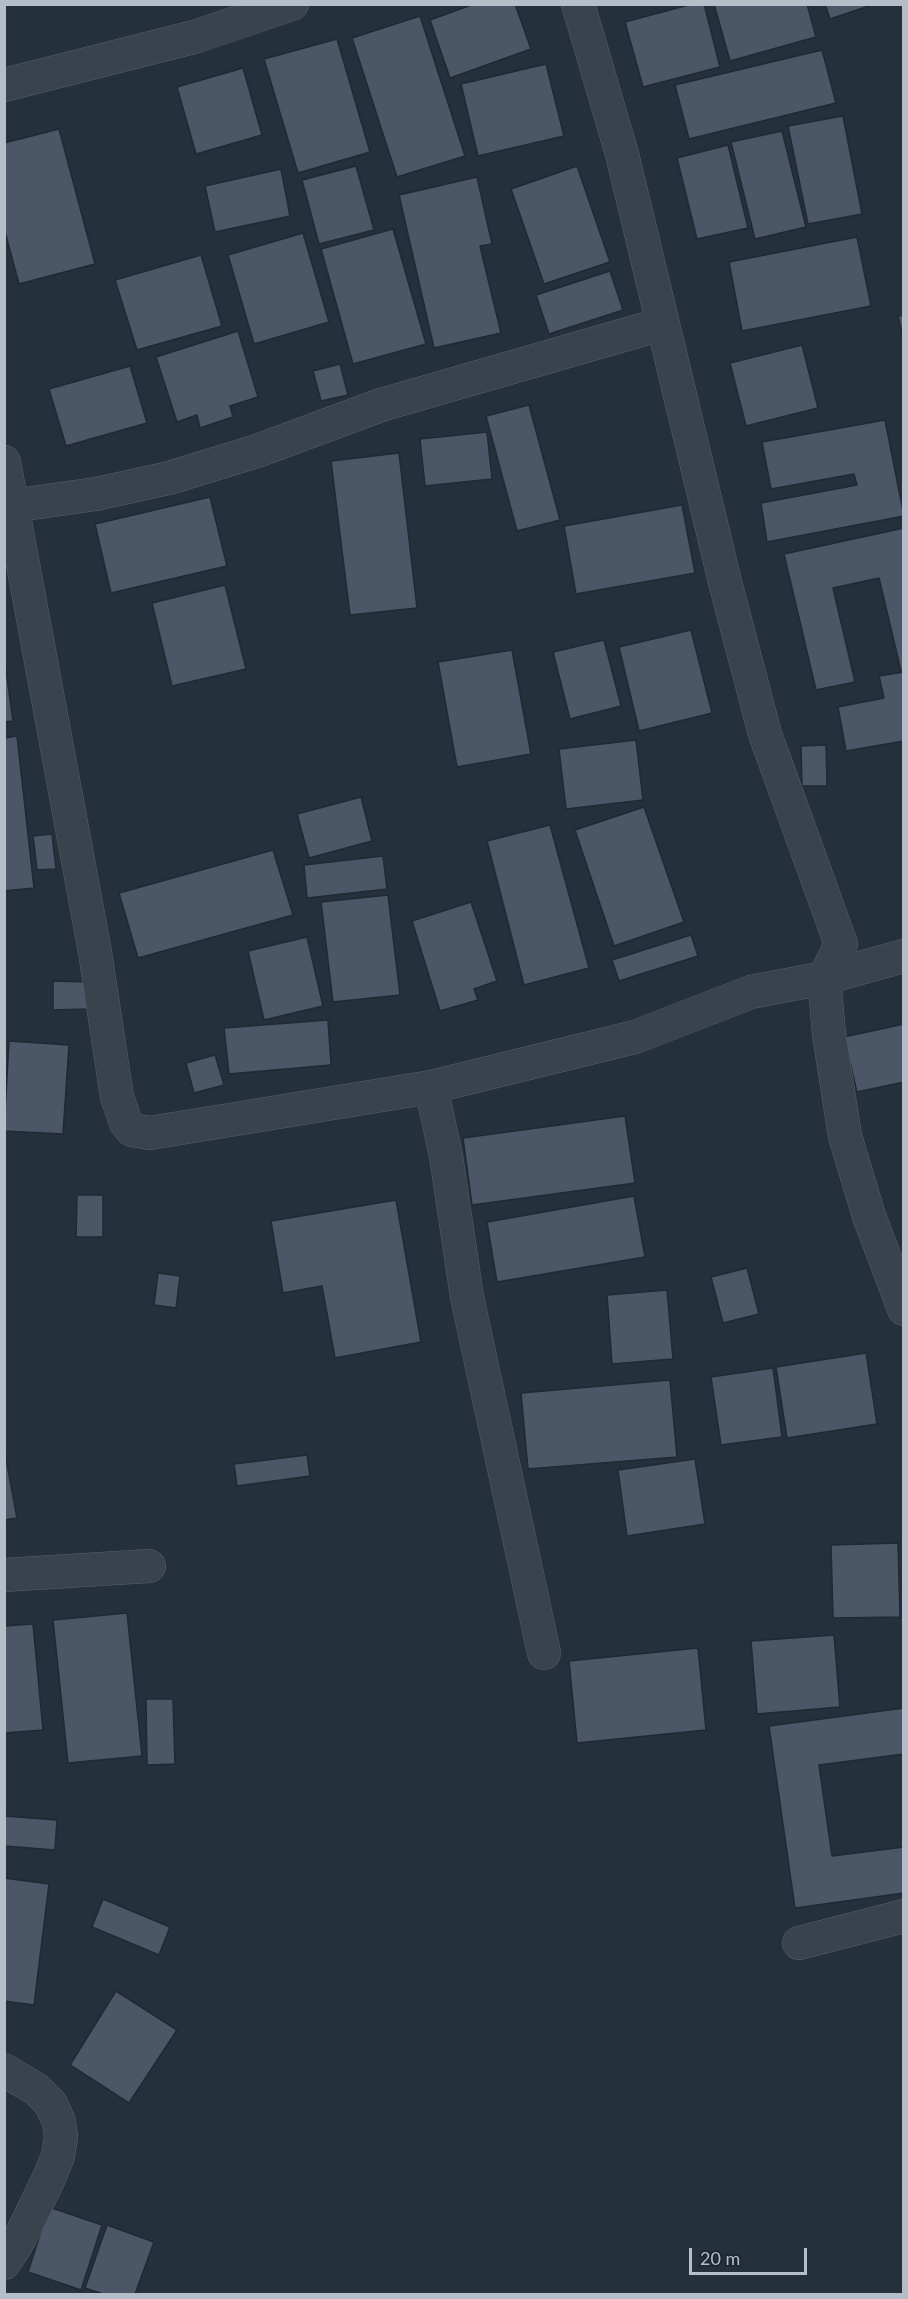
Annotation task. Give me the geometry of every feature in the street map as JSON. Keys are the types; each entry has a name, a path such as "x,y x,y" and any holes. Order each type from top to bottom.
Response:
{"street":[{"path":"4,85 194,38 292,4"},
{"path":"578,4 622,154 662,324 765,734 841,944 824,978 829,1034 845,1136 869,1216 903,1309"},
{"path":"8,506 96,494 169,478 257,451 381,405 662,324"},
{"path":"4,462 8,506 95,952 117,1097 126,1123 132,1130 150,1133 431,1087 634,1037 751,993 824,978 903,956"},
{"path":"431,1087 446,1156 467,1297 544,1653"},
{"path":"4,1575 149,1566"},
{"path":"799,1943 903,1917"},
{"path":"4,2070 36,2089 51,2104 59,2122 62,2137 58,2156 49,2178 20,2238 4,2263"}],"building":[{"path":"474,4 515,4 531,49 450,78 430,20"},
{"path":"692,4 704,4 720,67 643,87 625,22"},
{"path":"714,4 807,4 816,37 730,61"},
{"path":"825,4 875,4 830,19"},
{"path":"420,16 465,156 397,177 352,38"},
{"path":"337,39 370,152 298,173 264,59"},
{"path":"822,50 836,103 689,139 675,85"},
{"path":"546,64 564,136 478,156 461,84"},
{"path":"243,68 262,135 196,154 177,87"},
{"path":"843,116 862,214 808,224 788,126"},
{"path":"59,129 95,264 19,284 4,228 4,143"},
{"path":"782,131 806,227 755,239 731,142"},
{"path":"728,145 748,228 697,239 677,158"},
{"path":"356,166 374,230 319,244 302,180"},
{"path":"577,166 610,262 544,284 511,189"},
{"path":"281,169 290,216 215,232 205,186"},
{"path":"477,177 492,244 480,246 501,333 434,348 399,195"},
{"path":"393,229 426,344 353,364 321,249"},
{"path":"303,233 329,322 254,344 228,255"},
{"path":"857,237 871,306 742,331 729,262"},
{"path":"201,255 222,326 137,350 115,280"},
{"path":"610,271 623,310 549,334 536,295"},
{"path":"904,315 904,340 898,316"},
{"path":"238,331 258,397 230,406 233,417 200,428 197,415 177,422 156,357"},
{"path":"802,345 818,408 746,426 730,363"},
{"path":"340,364 348,395 321,401 313,371"},
{"path":"130,366 147,423 66,446 49,389"},
{"path":"529,405 560,520 517,531 486,416"},
{"path":"885,420 904,516 767,542 761,503 857,485 854,474 771,489 762,442"},
{"path":"487,432 492,479 425,486 420,439"},
{"path":"399,453 417,608 350,615 331,461"},
{"path":"210,497 227,566 111,593 95,524"},
{"path":"682,505 695,573 576,594 564,526"},
{"path":"904,528 904,670 901,671 879,578 833,588 855,682 816,690 784,554"},
{"path":"225,585 246,669 172,686 152,603"},
{"path":"691,630 712,713 639,731 619,647"},
{"path":"604,640 621,706 570,719 553,652"},
{"path":"512,650 531,754 457,767 438,662"},
{"path":"4,656 13,721 4,722"},
{"path":"904,672 904,741 846,751 838,707 884,698 879,676"},
{"path":"17,736 34,888 4,891 4,738"},
{"path":"636,740 643,800 566,809 559,749"},
{"path":"826,745 827,786 802,786 801,746"},
{"path":"361,797 372,841 309,858 297,814"},
{"path":"644,807 684,922 614,946 575,830"},
{"path":"550,825 589,968 524,985 487,841"},
{"path":"52,834 56,869 37,870 33,836"},
{"path":"273,850 293,915 138,958 119,893"},
{"path":"383,856 387,889 307,898 304,865"},
{"path":"388,895 400,995 333,1002 321,902"},
{"path":"471,902 497,981 474,989 478,1000 440,1011 412,921"},
{"path":"691,935 698,956 619,981 612,960"},
{"path":"307,937 323,1006 264,1020 248,951"},
{"path":"53,981 88,982 88,1009 53,1010"},
{"path":"328,1020 331,1065 229,1074 224,1028"},
{"path":"904,1024 904,1082 857,1092 844,1037"},
{"path":"9,1041 69,1045 63,1134 4,1131"},
{"path":"215,1055 224,1085 194,1093 186,1063"},
{"path":"625,1116 635,1183 472,1205 463,1138"},
{"path":"77,1195 103,1195 103,1237 76,1237"},
{"path":"634,1196 645,1257 497,1282 487,1222"},
{"path":"396,1200 421,1342 335,1358 322,1286 283,1293 271,1221"},
{"path":"747,1268 759,1314 723,1323 711,1277"},
{"path":"158,1273 180,1276 176,1308 154,1305"},
{"path":"667,1290 673,1359 612,1364 607,1295"},
{"path":"866,1353 877,1424 787,1438 776,1367"},
{"path":"773,1368 782,1437 721,1445 711,1377"},
{"path":"670,1380 677,1457 528,1469 521,1393"},
{"path":"4,1448 17,1518 4,1520"},
{"path":"307,1455 310,1476 237,1486 234,1464"},
{"path":"695,1459 705,1524 627,1536 618,1470"},
{"path":"898,1543 900,1617 833,1618 831,1545"},
{"path":"127,1613 142,1756 68,1763 53,1620"},
{"path":"4,1617 5,1626 33,1624 43,1730 4,1733"},
{"path":"834,1635 840,1707 757,1714 751,1641"},
{"path":"698,1648 706,1730 577,1743 569,1661"},
{"path":"146,1699 173,1699 175,1764 147,1765"},
{"path":"904,1708 904,1754 819,1765 832,1856 904,1847 904,1893 795,1908 769,1726"},
{"path":"4,1816 57,1820 55,1850 4,1846"},
{"path":"4,1878 49,1884 34,2005 4,2001"},
{"path":"103,1899 170,1927 159,1955 92,1927"},
{"path":"116,1991 177,2030 129,2103 70,2065"},
{"path":"49,2207 102,2225 81,2290 28,2272"},
{"path":"107,2225 154,2242 135,2294 103,2294 85,2288"}]}
